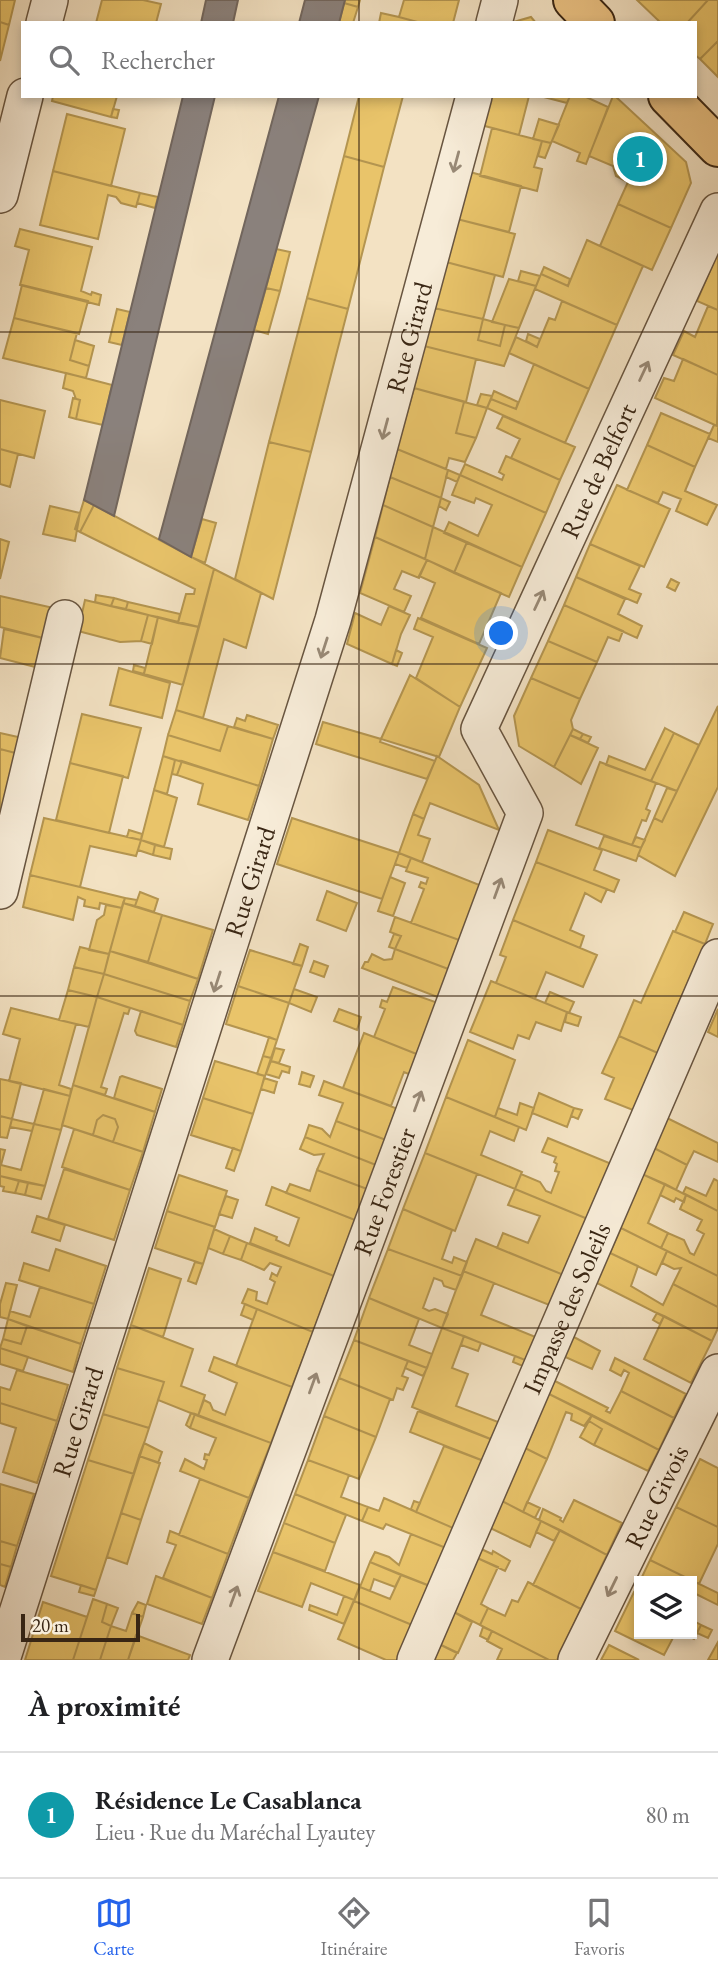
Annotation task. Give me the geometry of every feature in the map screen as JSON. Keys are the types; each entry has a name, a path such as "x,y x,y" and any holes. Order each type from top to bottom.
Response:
{"main road":[{"path":"572,0 593,21"},
{"path":"670,98 718,147"}],"street":[{"path":"45,21 50,0"},
{"path":"495,21 500,0"},
{"path":"0,195 24,98"},
{"name":"Rue Girard","path":"2,1660 333,620 473,98"},
{"name":"Rue de Belfort","path":"479,729 718,211"},
{"path":"0,891 65,618"},
{"name":"Rue Forestier","path":"210,1660 526,813 479,729"},
{"name":"Impasse des Soleils","path":"415,1660 718,957"},
{"name":"Rue Givois","path":"576,1660 718,1372"}],"building: Logements":[{"path":"0,0 15,0 9,25 0,22"},
{"path":"102,0 143,0 161,4 157,21 97,21"},
{"path":"345,0 360,0 358,7 344,3"},
{"path":"404,0 459,0 454,21 414,21 399,17"},
{"path":"637,0 708,0 689,21 659,21"},
{"path":"708,0 718,0 718,41 700,59 697,57 697,21 689,21"},
{"path":"344,3 358,7 354,21 340,21"},
{"path":"381,13 414,21 379,21"},
{"path":"531,17 534,21 517,21"},
{"path":"0,22 9,25 0,61"},
{"path":"718,41 718,77 700,59"},
{"path":"53,98 116,98 111,117 52,101"},
{"path":"358,98 402,98 384,167 344,156"},
{"path":"488,98 528,98 519,135 481,125"},
{"path":"548,98 569,98 567,103"},
{"path":"569,98 588,98 608,107 586,164 577,161 580,153 552,141"},
{"path":"612,98 617,98 686,162 691,183 671,228 618,204 628,182 616,176 613,166 589,156"},
{"path":"113,109 119,110 117,118 111,117"},
{"path":"67,114 125,129 111,186 53,171"},
{"path":"539,119 559,125 551,143 533,139"},
{"path":"492,128 542,141 534,167 542,169 537,191 480,176"},
{"path":"542,141 551,143 545,158 538,156"},
{"path":"344,156 384,167 348,309 307,298"},
{"path":"53,171 140,193 136,207 121,203 116,197 108,195 98,239 40,225"},
{"path":"470,172 521,186 509,232 457,219"},
{"path":"140,193 158,197 155,208 137,203"},
{"path":"618,204 671,228 652,270 600,246"},
{"path":"457,219 515,234 503,277 446,262"},
{"path":"20,229 92,247 81,291 101,295 99,305 20,285 29,250 15,246"},
{"path":"587,240 643,266 617,325 535,289 541,274 568,286"},
{"path":"276,249 290,252 280,291 266,288"},
{"path":"718,252 718,310 697,301"},
{"path":"446,262 495,275 483,319 434,308"},
{"path":"544,267 570,279 568,286 541,274"},
{"path":"521,271 540,276 536,286 518,281"},
{"path":"509,279 536,286 519,328 492,322"},
{"path":"22,285 88,301 79,334 14,318"},
{"path":"266,288 280,291 268,334 254,330"},
{"path":"307,298 348,309 311,452 269,442"},
{"path":"562,301 617,325 589,389 509,353 516,337 537,347 549,318 555,320"},
{"path":"708,306 718,310 718,375 673,355 684,331 695,337"},
{"path":"434,308 483,319 478,340 500,346 505,325 519,328 504,366 424,346"},
{"path":"117,309 130,312 122,345 109,342"},
{"path":"14,318 77,333 70,360 89,366 86,378 3,358"},
{"path":"483,319 505,325 500,346 478,340"},
{"path":"528,334 540,339 537,347 526,341"},
{"path":"75,340 94,346 89,366 70,360"},
{"path":"424,346 476,359 466,402 414,388"},
{"path":"683,359 718,375 717,426 655,398 664,378 674,381"},
{"path":"534,364 589,389 565,443 487,408 491,399 516,409"},
{"path":"66,373 112,385 103,425 76,419 80,400 76,399 73,391 63,388"},
{"path":"414,388 464,402 456,433 476,438 465,462 449,458 446,469 397,449"},
{"path":"494,391 518,402 516,409 491,399"},
{"path":"481,394 492,396 487,408 477,405"},
{"path":"73,398 80,400 76,419 69,417"},
{"path":"0,400 45,411 34,458 0,449"},
{"path":"464,402 487,408 476,438 456,433"},
{"path":"661,413 710,434 695,467 647,445"},
{"path":"503,416 575,447 560,480 511,458 520,439 497,428"},
{"path":"714,425 718,426 718,442 708,438"},
{"path":"269,442 311,452 273,599 235,579"},
{"path":"647,445 695,467 685,491 717,505 707,525 676,511 681,499 663,492 658,503 627,490"},
{"path":"0,449 18,454 10,487 0,484"},
{"path":"397,449 448,470 441,498 390,477"},
{"path":"506,456 560,480 546,513 460,475 465,464 502,480 504,475 499,472"},
{"path":"448,470 460,475 457,482 446,477"},
{"path":"460,475 546,513 522,567 444,533 449,522 478,536 492,505 476,498 474,503 452,495"},
{"path":"390,477 441,498 433,527 383,505"},
{"path":"617,485 670,509 644,567 590,544"},
{"path":"441,498 450,502 446,510 439,506"},
{"path":"84,500 94,505 80,532 75,529"},
{"path":"94,505 214,569 199,627 178,623 186,594 194,594 195,589 80,532"},
{"path":"383,505 433,527 425,559 375,537"},
{"path":"50,506 80,513 75,541 43,534"},
{"path":"202,519 216,523 205,563 191,557"},
{"path":"433,527 467,542 454,573 425,559"},
{"path":"375,537 427,560 419,578 402,571 394,589 411,596 404,612 360,593"},
{"path":"0,539 9,542 0,579"},
{"path":"467,542 522,567 509,597 454,573"},
{"path":"590,544 640,566 629,589 641,594 637,603 576,577"},
{"path":"427,560 501,593 479,644 421,618 435,583 419,576"},
{"path":"214,569 261,593 246,648 224,639 203,718 176,710"},
{"path":"576,577 625,599 618,614 642,626 637,638 564,605"},
{"path":"671,579 679,583 675,591 667,587"},
{"path":"96,595 114,598 111,606 95,602"},
{"path":"0,596 58,609 51,640 0,627"},
{"path":"114,598 128,602 126,609 111,606"},
{"path":"85,600 148,615 141,641 120,642 78,631"},
{"path":"128,602 180,614 178,623 126,609"},
{"path":"564,605 623,631 619,641 608,637 597,662 548,641"},
{"path":"389,606 410,615 392,664 347,644 355,613 381,625"},
{"path":"148,615 158,617 152,644 141,641"},
{"path":"158,617 199,627 183,685 144,674"},
{"path":"418,618 487,648 460,707 416,678 433,637 414,629"},
{"path":"4,629 51,640 43,669 0,658"},
{"path":"548,641 597,662 580,699 531,678"},
{"path":"396,650 402,653 397,666 392,664"},
{"path":"134,665 145,668 144,674 133,671"},
{"path":"119,668 170,683 162,718 110,705"},
{"path":"410,675 460,707 439,757 381,739"},
{"path":"531,678 580,699 571,720 573,729 554,767 519,746 514,716"},
{"path":"718,706 718,787 675,876 638,855 654,818 662,822"},
{"path":"176,710 228,726 220,751 168,735"},
{"path":"82,714 141,728 128,778 70,763"},
{"path":"247,715 278,725 273,739 234,727 237,718 245,721"},
{"path":"323,722 381,739 380,742 435,761 427,779 316,744"},
{"path":"228,726 273,739 259,786 163,756 168,735 220,751"},
{"path":"665,728 674,733 651,781 606,765 609,756 645,770"},
{"path":"573,729 583,734 580,739 570,735"},
{"path":"0,733 27,739 23,755 0,749"},
{"path":"674,733 699,745 677,791 651,781"},
{"path":"583,734 591,737 588,743 580,739"},
{"path":"570,735 598,748 581,784 554,767"},
{"path":"0,749 19,754 0,831"},
{"path":"163,756 175,760 167,794 154,790"},
{"path":"437,756 479,785 499,830 430,803 424,819 413,814"},
{"path":"175,760 182,761 177,775 172,774"},
{"path":"182,761 259,786 248,820 198,804 203,784 177,775"},
{"path":"600,762 656,783 646,809 650,811 646,821 642,820 632,845 576,825"},
{"path":"70,763 123,776 109,833 56,820"},
{"path":"667,788 677,791 662,822 654,818"},
{"path":"154,790 177,798 164,847 141,840"},
{"path":"413,814 424,819 418,835 430,839 422,862 399,853"},
{"path":"44,818 141,840 136,856 90,846 80,887 30,875"},
{"path":"292,818 399,853 382,899 277,864"},
{"path":"129,830 142,834 141,840 127,837"},
{"path":"548,830 602,850 594,870 619,880 614,892 536,862"},
{"path":"604,836 641,848 636,861 599,848"},
{"path":"636,837 645,840 641,848 632,845"},
{"path":"141,840 155,845 153,855 138,850"},
{"path":"155,845 172,849 170,859 153,855"},
{"path":"399,853 411,858 407,868 395,864"},
{"path":"411,858 482,886 462,941 411,923 424,889 419,887 421,882 426,884 428,878 406,871"},
{"path":"536,862 607,889 601,902 585,893 570,930 584,936 580,948 513,920"},
{"path":"30,875 125,898 122,908 100,903 99,909 84,906 85,900 78,897 73,920 23,907"},
{"path":"390,877 405,883 393,916 378,911"},
{"path":"327,891 357,903 346,931 317,920"},
{"path":"140,892 158,899 154,912 135,906"},
{"path":"125,898 137,900 135,906 123,903"},
{"path":"123,903 162,915 148,962 110,951"},
{"path":"106,905 122,908 109,954 89,950 97,920 104,915"},
{"path":"684,912 713,924 705,944 675,932"},
{"path":"162,915 213,930 198,979 148,962"},
{"path":"395,917 462,941 451,970 395,949 401,936 390,932"},
{"path":"513,920 597,955 583,987 546,972 535,999 496,983 506,957 500,955"},
{"path":"673,931 705,944 673,1016 683,1020 667,1057 619,1036 634,1000 641,1003"},
{"path":"394,934 401,936 395,949 389,947"},
{"path":"300,944 308,947 302,966 293,964"},
{"path":"80,947 109,954 104,974 74,967"},
{"path":"395,949 451,970 440,998 362,968 372,954 384,960 392,959"},
{"path":"250,950 302,966 289,1003 238,986"},
{"path":"110,951 198,979 190,1001 104,974"},
{"path":"314,961 328,966 324,977 310,972"},
{"path":"74,967 104,974 97,997 68,990"},
{"path":"104,974 190,1001 183,1025 97,997"},
{"path":"491,981 567,1012 561,1031 536,1022 529,1039 518,1035 513,1049 470,1032"},
{"path":"238,986 289,1003 277,1040 226,1024"},
{"path":"393,987 438,1003 419,1055 374,1037 385,1009 380,1007 382,1000 387,1002"},
{"path":"294,989 317,997 311,1012 289,1003"},
{"path":"68,990 97,997 89,1027 59,1020"},
{"path":"550,992 574,1002 569,1013 545,1003"},
{"path":"97,997 130,1008 128,1014 124,1013 101,1087 107,1089 105,1095 73,1085"},
{"path":"11,1008 76,1024 59,1085 71,1089 70,1096 9,1081 20,1039 3,1034"},
{"path":"339,1009 361,1017 357,1030 334,1021"},
{"path":"718,1009 718,1037 708,1032"},
{"path":"141,1011 183,1025 176,1047 137,1035 135,1031"},
{"path":"567,1012 581,1017 578,1026 565,1022"},
{"path":"364,1033 419,1055 411,1075 404,1072 391,1106 343,1088"},
{"path":"619,1036 667,1057 638,1112 605,1099 614,1078 602,1073"},
{"path":"269,1037 277,1040 271,1058 263,1056"},
{"path":"468,1040 515,1060 495,1117 446,1097"},
{"path":"275,1048 284,1050 279,1063 271,1061"},
{"path":"263,1056 271,1058 265,1076 257,1074"},
{"path":"215,1061 265,1076 253,1114 203,1098"},
{"path":"271,1061 290,1067 289,1073 282,1071 279,1078 266,1074"},
{"path":"302,1072 314,1076 310,1087 299,1084"},
{"path":"122,1076 162,1089 155,1112 114,1098"},
{"path":"264,1078 277,1082 274,1093 261,1089"},
{"path":"0,1079 21,1083 12,1119 0,1116"},
{"path":"324,1081 398,1109 386,1140 336,1121 343,1103 319,1095"},
{"path":"73,1085 155,1112 143,1152 113,1142 118,1127 115,1119 103,1115 97,1120 93,1135 62,1125"},
{"path":"44,1089 70,1096 61,1130 34,1124"},
{"path":"539,1093 574,1108 567,1127 532,1113"},
{"path":"446,1097 519,1127 514,1141 490,1131 481,1155 522,1172 515,1189 425,1153"},
{"path":"203,1098 253,1114 241,1151 191,1135"},
{"path":"520,1103 534,1108 526,1130 495,1117 498,1108 517,1115"},
{"path":"574,1108 582,1110 578,1119 571,1116"},
{"path":"103,1115 115,1119 118,1127 113,1142 93,1135 97,1120"},
{"path":"0,1116 12,1119 7,1138 0,1137"},
{"path":"667,1118 718,1143 718,1162 694,1151 687,1165 654,1148"},
{"path":"12,1119 34,1124 32,1131 10,1127"},
{"path":"336,1121 386,1140 376,1165 305,1137 309,1125 322,1129 330,1137"},
{"path":"34,1124 61,1130 45,1186 0,1176 0,1149 5,1150 1,1165 21,1170"},
{"path":"74,1129 143,1152 130,1190 62,1167"},
{"path":"305,1137 376,1165 367,1189 317,1170 324,1154 314,1155 300,1149"},
{"path":"548,1138 619,1167 595,1222 515,1189 521,1174 540,1182 546,1191 551,1193 559,1172 555,1171 556,1157 542,1152"},
{"path":"233,1148 241,1151 234,1171 226,1168"},
{"path":"654,1148 687,1165 676,1190 642,1174"},
{"path":"425,1153 477,1174 455,1231 403,1209"},
{"path":"64,1169 130,1190 114,1240 48,1219"},
{"path":"317,1170 367,1189 355,1220 286,1193 290,1184 310,1191"},
{"path":"642,1174 665,1184 648,1223 668,1233 661,1248 619,1227"},
{"path":"179,1175 227,1191 215,1227 167,1211"},
{"path":"0,1176 19,1181 15,1193 3,1191"},
{"path":"714,1179 718,1181 718,1211 683,1193 686,1187 706,1196"},
{"path":"19,1181 28,1183 25,1195 15,1193"},
{"path":"28,1183 45,1186 41,1199 25,1195"},
{"path":"665,1184 686,1195 684,1202 676,1198 674,1202 660,1195"},
{"path":"272,1187 355,1220 334,1276 250,1243 255,1228 277,1237 276,1240 289,1246 299,1218 266,1205"},
{"path":"515,1189 595,1222 571,1278 497,1248 503,1233 528,1243 540,1216 508,1205"},
{"path":"686,1195 718,1211 718,1276 661,1248 668,1233 684,1240 690,1253 694,1255 704,1234 697,1230 702,1220 680,1209"},
{"path":"226,1196 238,1200 232,1218 219,1214"},
{"path":"403,1209 452,1230 442,1259 452,1263 454,1257 467,1262 462,1276 388,1249"},
{"path":"167,1211 215,1227 203,1264 155,1248"},
{"path":"37,1216 65,1225 60,1241 32,1232"},
{"path":"621,1228 667,1251 656,1275 610,1253"},
{"path":"214,1229 230,1236 223,1254 208,1248"},
{"path":"230,1236 247,1243 241,1260 223,1254"},
{"path":"476,1239 571,1278 557,1308 463,1271"},
{"path":"247,1243 334,1276 313,1332 242,1303 248,1289 257,1292 256,1300 267,1304 275,1282 270,1279 272,1273 277,1276 281,1267 270,1263 264,1270 241,1260"},
{"path":"56,1249 106,1266 94,1304 19,1280 24,1263 49,1271"},
{"path":"388,1249 462,1276 456,1290 444,1286 442,1281 434,1278 423,1308 448,1314 442,1328 369,1298"},
{"path":"667,1251 718,1276 718,1307 673,1284 681,1268 674,1269 662,1263"},
{"path":"608,1252 638,1266 631,1286 663,1305 673,1284 718,1307 718,1328 712,1341 595,1282"},
{"path":"195,1262 203,1264 196,1284 188,1281"},
{"path":"149,1268 181,1279 163,1337 131,1325"},
{"path":"463,1271 494,1283 481,1315 543,1340 533,1363 442,1328"},
{"path":"6,1283 17,1285 8,1319 0,1317 0,1304"},
{"path":"40,1287 94,1304 81,1344 8,1319 10,1311 30,1317"},
{"path":"369,1298 419,1319 409,1345 432,1354 427,1368 354,1340"},
{"path":"245,1304 257,1309 253,1320 241,1315"},
{"path":"257,1309 313,1332 292,1387 236,1366"},
{"path":"657,1313 664,1316 660,1324 653,1320"},
{"path":"664,1316 712,1341 691,1383 644,1359"},
{"path":"8,1319 27,1326 21,1344 3,1339"},
{"path":"131,1325 193,1349 181,1386 205,1395 198,1416 158,1400 164,1382 117,1368"},
{"path":"27,1326 81,1344 73,1372 0,1348 3,1339 21,1344"},
{"path":"442,1328 464,1336 452,1368 468,1374 456,1406 506,1425 498,1442 412,1407"},
{"path":"464,1336 481,1343 478,1351 461,1345"},
{"path":"572,1336 600,1351 592,1369 563,1356"},
{"path":"354,1340 408,1361 402,1376 408,1378 403,1390 397,1388 393,1400 339,1378"},
{"path":"0,1348 28,1357 23,1371 0,1364"},
{"path":"515,1356 533,1363 530,1369 513,1362"},
{"path":"214,1357 292,1387 271,1443 198,1416 204,1400 210,1403 213,1410 225,1415 237,1383 209,1371"},
{"path":"615,1358 686,1394 674,1418 621,1391 629,1373 624,1370 621,1376 610,1370"},
{"path":"408,1361 427,1368 423,1376 405,1368"},
{"path":"117,1368 164,1382 149,1428 103,1414"},
{"path":"17,1370 68,1385 57,1421 0,1403 0,1387 10,1390"},
{"path":"339,1378 390,1399 376,1437 324,1416"},
{"path":"553,1380 608,1408 606,1411 610,1413 621,1391 674,1418 659,1450 547,1393"},
{"path":"547,1393 592,1415 584,1426 571,1420 572,1414 566,1412 547,1459 523,1447"},
{"path":"0,1403 57,1421 37,1483 3,1472 16,1428 0,1423"},
{"path":"418,1411 498,1442 489,1463 410,1432"},
{"path":"191,1413 195,1414 190,1428 186,1425"},
{"path":"103,1414 149,1428 134,1474 88,1460"},
{"path":"195,1414 271,1443 249,1498 180,1471 185,1459 204,1469 207,1460 204,1459 205,1454 209,1455 216,1438 190,1428"},
{"path":"592,1415 659,1450 648,1471 594,1445 602,1429 589,1421"},
{"path":"324,1416 376,1437 359,1479 308,1460"},
{"path":"589,1421 602,1429 594,1445 580,1437"},
{"path":"144,1443 162,1452 158,1463 139,1456"},
{"path":"444,1446 489,1463 460,1531 416,1512"},
{"path":"523,1447 547,1459 523,1512 500,1500"},
{"path":"139,1456 160,1463 141,1520 121,1513"},
{"path":"700,1459 718,1468 718,1527 676,1507"},
{"path":"88,1460 134,1474 96,1590 51,1576"},
{"path":"308,1460 349,1475 341,1497 368,1507 362,1521 295,1494"},
{"path":"200,1479 249,1498 228,1554 179,1535"},
{"path":"0,1484 34,1494 17,1546 0,1541"},
{"path":"295,1494 346,1515 335,1543 284,1523"},
{"path":"384,1498 460,1531 451,1550 386,1524 383,1529 362,1521 368,1507 379,1511"},
{"path":"500,1500 541,1521 530,1547 488,1527"},
{"path":"574,1500 622,1523 607,1555 539,1520 543,1509 561,1518 563,1522"},
{"path":"414,1501 420,1503 416,1512 411,1509"},
{"path":"527,1502 540,1508 535,1518 523,1512"},
{"path":"676,1507 718,1527 718,1544 699,1584 697,1576 683,1576 650,1560"},
{"path":"121,1513 141,1520 127,1564 107,1557"},
{"path":"541,1521 560,1530 554,1541 536,1532"},
{"path":"284,1523 335,1543 325,1571 273,1552"},
{"path":"560,1530 607,1555 581,1609 533,1585"},
{"path":"170,1531 228,1554 212,1598 163,1578 176,1545 167,1542"},
{"path":"411,1534 451,1550 435,1588 370,1562 375,1552 389,1557 399,1565"},
{"path":"0,1541 17,1546 11,1567 0,1564"},
{"path":"479,1548 492,1554 493,1551 510,1561 505,1571 475,1557"},
{"path":"273,1552 360,1585 354,1600 311,1583 302,1607 258,1591"},
{"path":"475,1557 498,1567 481,1604 488,1608 480,1625 452,1611"},
{"path":"650,1560 683,1576 642,1576"},
{"path":"370,1562 401,1575 395,1587 374,1579 370,1591 360,1587"},
{"path":"0,1564 11,1567 5,1587 0,1585"},
{"path":"401,1575 435,1588 417,1627 354,1601 360,1587 390,1599"},
{"path":"156,1576 212,1598 202,1624 147,1604"},
{"path":"528,1582 581,1609 557,1660 549,1660 480,1625 488,1608 505,1616 512,1600 518,1602"},
{"path":"697,1583 718,1593 718,1605 697,1594"},
{"path":"81,1585 96,1590 94,1596 79,1592"},
{"path":"634,1592 634,1639 672,1639 664,1655 615,1631"},
{"path":"344,1596 354,1600 344,1624 309,1610 310,1605 337,1615"},
{"path":"93,1599 107,1604 102,1622 111,1626 100,1660 73,1660"},
{"path":"354,1601 417,1627 403,1660 386,1660 338,1639"},
{"path":"43,1602 87,1617 73,1660 25,1660"},
{"path":"138,1602 146,1605 143,1617 132,1613"},
{"path":"107,1604 118,1608 111,1626 102,1622"},
{"path":"452,1611 472,1622 458,1653 437,1643"},
{"path":"132,1613 143,1617 128,1660 100,1660 111,1626 126,1631"},
{"path":"701,1625 712,1630 708,1638 697,1633"},
{"path":"483,1627 492,1631 488,1640 480,1636"},
{"path":"492,1631 549,1660 497,1660 502,1649 487,1641"},
{"path":"136,1635 190,1655 188,1660 128,1660"},
{"path":"718,1642 718,1660 708,1660"},
{"path":"437,1643 457,1653 453,1660 430,1660"},
{"path":"609,1645 639,1660 601,1660"}],"building: Industrie":[{"path":"206,0 238,0 233,21 201,21"},
{"path":"305,0 345,0 340,21 300,21"},
{"path":"183,98 215,98 114,516 84,500"},
{"path":"278,98 318,98 191,557 159,539"}],"place":[{"name":"Résidence Le Casablanca","path":"640,159"}]}
